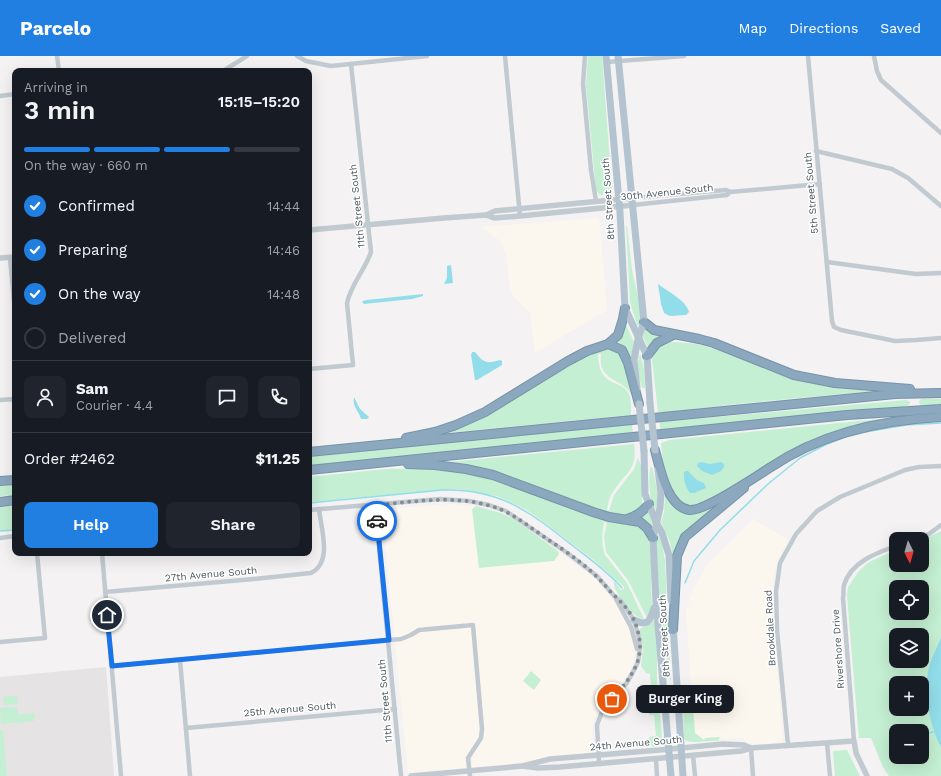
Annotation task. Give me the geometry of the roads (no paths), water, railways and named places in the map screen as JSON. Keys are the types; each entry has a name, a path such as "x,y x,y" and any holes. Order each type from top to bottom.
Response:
{"highway":[{"path":"352,447 435,432 456,425 485,412 574,358 608,344 618,335 625,308"},
{"path":"644,322 654,330 714,343 794,374 835,382 941,392"},
{"path":"647,356 657,343 673,335"},
{"path":"608,344 622,350 628,363 639,404"},
{"path":"312,452 895,394 941,392"},
{"path":"312,470 847,415 941,409"},
{"path":"673,630 677,556 685,537 759,476 772,466 812,444 845,432 899,420 941,417"},
{"path":"655,450 672,499 680,506 690,510 696,510 709,505 759,476"},
{"path":"388,462 435,465 466,469 493,475 593,512 609,517 640,522 647,528 653,538"},
{"path":"0,481 12,480"},
{"path":"0,502 12,500"},
{"path":"626,519 642,512 649,504"}],"main road":[{"name":"8th Street South","path":"607,59 619,199 625,308 647,356 650,403 661,493 660,508 653,538 656,602 671,776"},
{"name":"8th Street South","path":"618,59 644,322 638,339 634,360 644,451 645,494 662,533 669,555 680,748 683,776"},
{"path":"634,620 642,624 650,620 656,602"}],"street":[{"path":"57,56 59,68"},
{"path":"228,68 247,56"},
{"path":"297,56 306,61 330,66 427,56"},
{"path":"505,56 520,216"},
{"path":"585,56 583,84 591,170 596,201"},
{"path":"607,59 684,56"},
{"name":"5th Street South","path":"808,56 832,321 834,327 840,330 895,341 941,338"},
{"path":"874,56 877,71 881,80 941,133"},
{"name":"11th Street South","path":"312,369 353,365 347,303 349,294 371,252 351,64"},
{"path":"0,96 12,94"},
{"path":"816,151 892,168 908,178 941,206"},
{"name":"30th Avenue South","path":"486,215 494,218 619,207 633,201 688,193 726,190 730,192 820,184"},
{"name":"30th Avenue South","path":"312,230 486,215 495,211 619,199 633,201 689,199 727,195 730,192"},
{"path":"688,193 689,199"},
{"path":"0,258 12,257"},
{"path":"827,262 916,274 941,273"},
{"path":"0,400 12,399"},
{"name":"Brookdale Road","path":"788,745 777,630 776,592 780,563 796,534 817,511 840,497 905,470 919,467 941,466"},
{"path":"312,510 440,499 469,501 489,505 506,511 566,552 597,576 615,597 631,627 639,655"},
{"name":"11th Street South","path":"375,505 401,776"},
{"name":"27th Avenue South","path":"105,592 311,573 318,569 323,562 324,553 319,509"},
{"path":"929,534 941,525"},
{"path":"0,538 12,536"},
{"name":"Rivershore Drive","path":"867,776 856,753 854,741 843,598 844,586 848,576 856,566 879,552 889,548"},
{"path":"0,642 44,638 37,556"},
{"path":"102,556 121,776"},
{"path":"599,764 597,725 601,714 603,709 626,684 634,672 639,655 639,638 634,620 621,601 615,597"},
{"path":"112,666 401,639 411,636 419,630 473,625 482,729 481,738 468,758 469,773"},
{"path":"180,660 190,776"},
{"name":"25th Avenue South","path":"186,728 395,709"},
{"name":"24th Avenue South","path":"522,766 538,768 599,764 741,751 751,748 854,741"},
{"path":"827,743 830,776"},
{"name":"24th Avenue South","path":"411,776 469,773 522,766 562,758 724,744 744,745 751,748"},
{"path":"751,748 753,776"},
{"path":"693,755 695,776"},
{"path":"562,758 563,766"},
{"path":"656,759 657,776"}],"water":[{"path":"451,265 453,283 444,284 447,278 447,266"},
{"path":"658,284 676,296 684,304 689,312 686,315 670,316 664,313"},
{"path":"423,294 423,296 412,299 364,304 362,302 367,300"},
{"path":"472,352 475,352 486,362 500,360 502,361 502,365 475,380 471,355"},
{"path":"354,397 360,409 369,417 367,419 361,419 355,406"},
{"path":"701,462 710,464 721,462 724,464 724,467 721,471 712,475 702,471 697,466 698,463"},
{"path":"688,471 697,480 704,483 706,488 690,493 684,480 684,472"},
{"path":"941,637 941,747 934,730 929,710 929,676 928,676 932,659"}],"waterway":[{"path":"685,583 694,561 720,530 768,484 800,458 825,445 845,437 865,432 906,425 941,423"},
{"path":"312,503 442,490 463,490 481,493 513,504 543,523 598,566 622,588"},
{"path":"0,531 12,530"},
{"path":"929,733 936,731"}],"place":[{"name":"Burger King","path":"612,699"}]}
